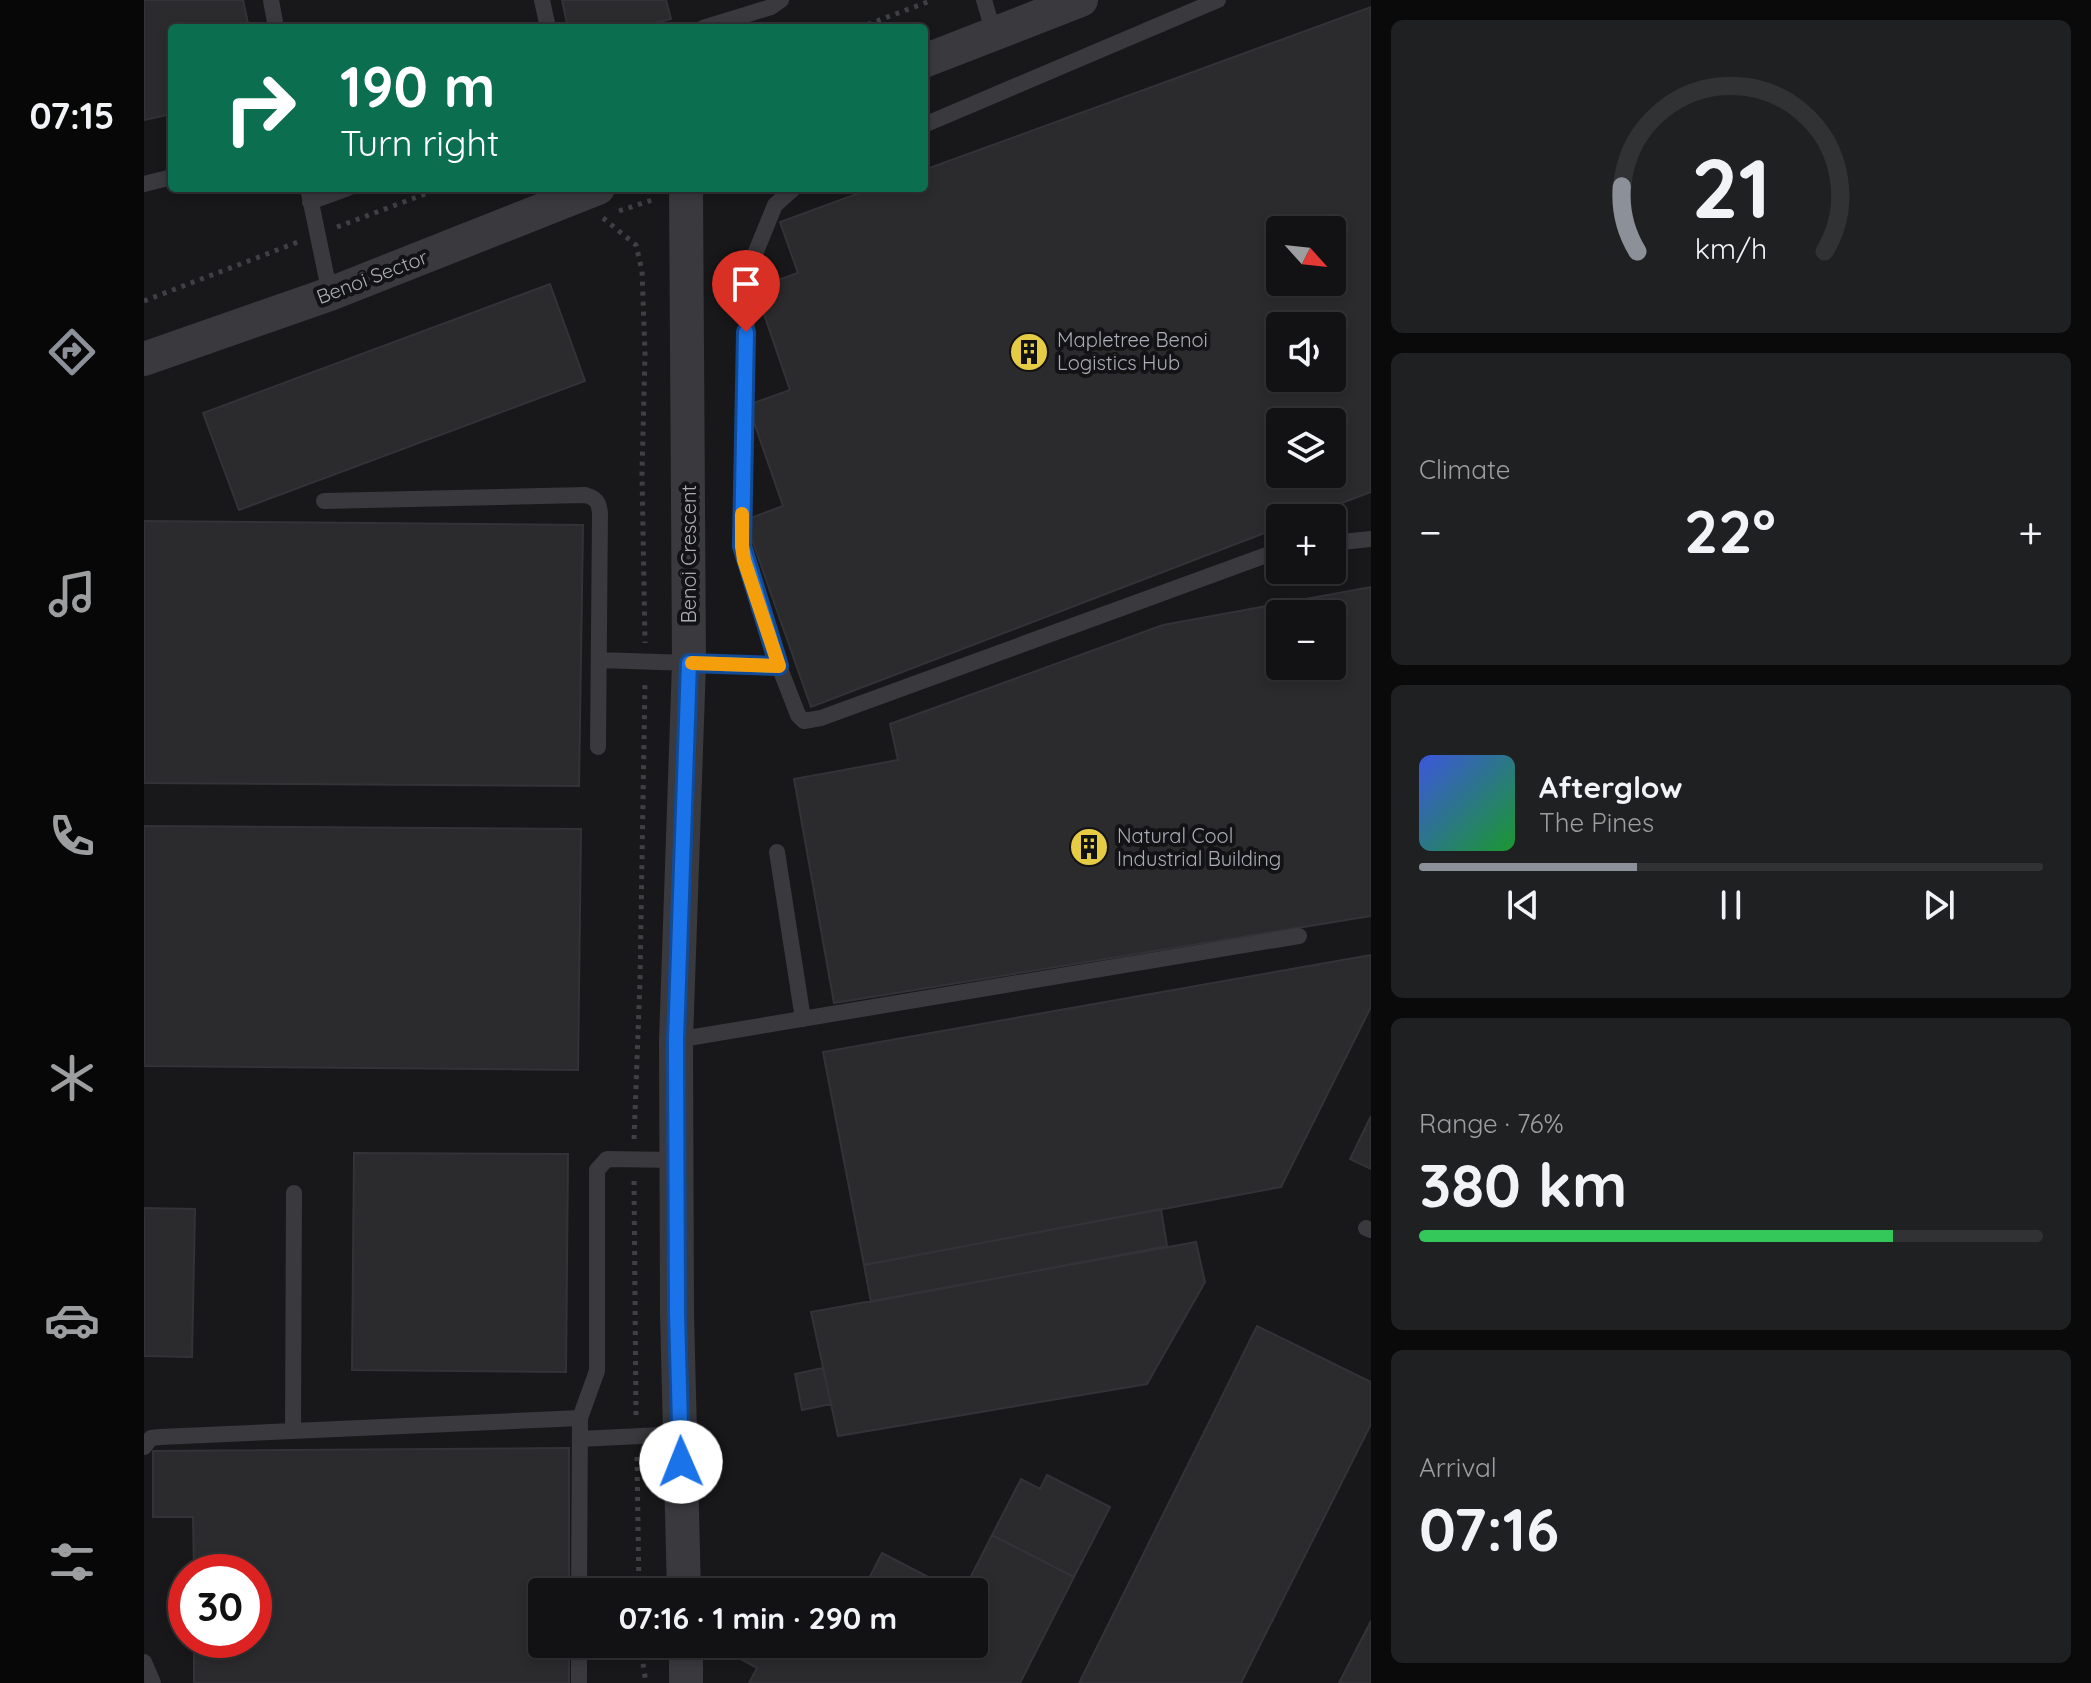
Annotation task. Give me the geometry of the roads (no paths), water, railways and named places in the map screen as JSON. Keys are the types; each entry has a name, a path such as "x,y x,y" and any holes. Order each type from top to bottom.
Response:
{"street":[{"path":"928,59 1059,4"},
{"name":"Benoi Sector","path":"144,359 330,294 588,192"},
{"name":"Benoi Crescent","path":"672,193 689,663 676,1040 684,1578"},
{"path":"686,1658 686,1683"}],"lane":[{"path":"271,0 275,24"},
{"path":"542,0 547,24"},
{"path":"716,24 771,7 781,0"},
{"path":"984,0 994,34"},
{"path":"928,123 1218,0"},
{"path":"144,184 168,178"},
{"path":"790,192 775,205 748,271 742,546 779,666 798,715 804,721 1266,555"},
{"path":"309,195 330,294"},
{"path":"324,501 593,497 599,504 600,513 598,747"},
{"path":"1346,542 1371,539"},
{"path":"599,660 779,666"},
{"path":"777,852 803,1019"},
{"path":"676,1040 1299,936"},
{"path":"579,1578 580,1418 597,1371 597,1170 607,1159 676,1160"},
{"path":"293,1431 294,1193"},
{"path":"144,1447 151,1438 160,1437 580,1418"},
{"path":"580,1439 681,1434"},
{"path":"579,1658 579,1683"},
{"path":"144,1662 153,1683"}],"place":[{"name":"Mapletree Benoi Logistics Hub","path":"1029,352"},
{"name":"Natural Cool Industrial Building","path":"1089,847"}]}
